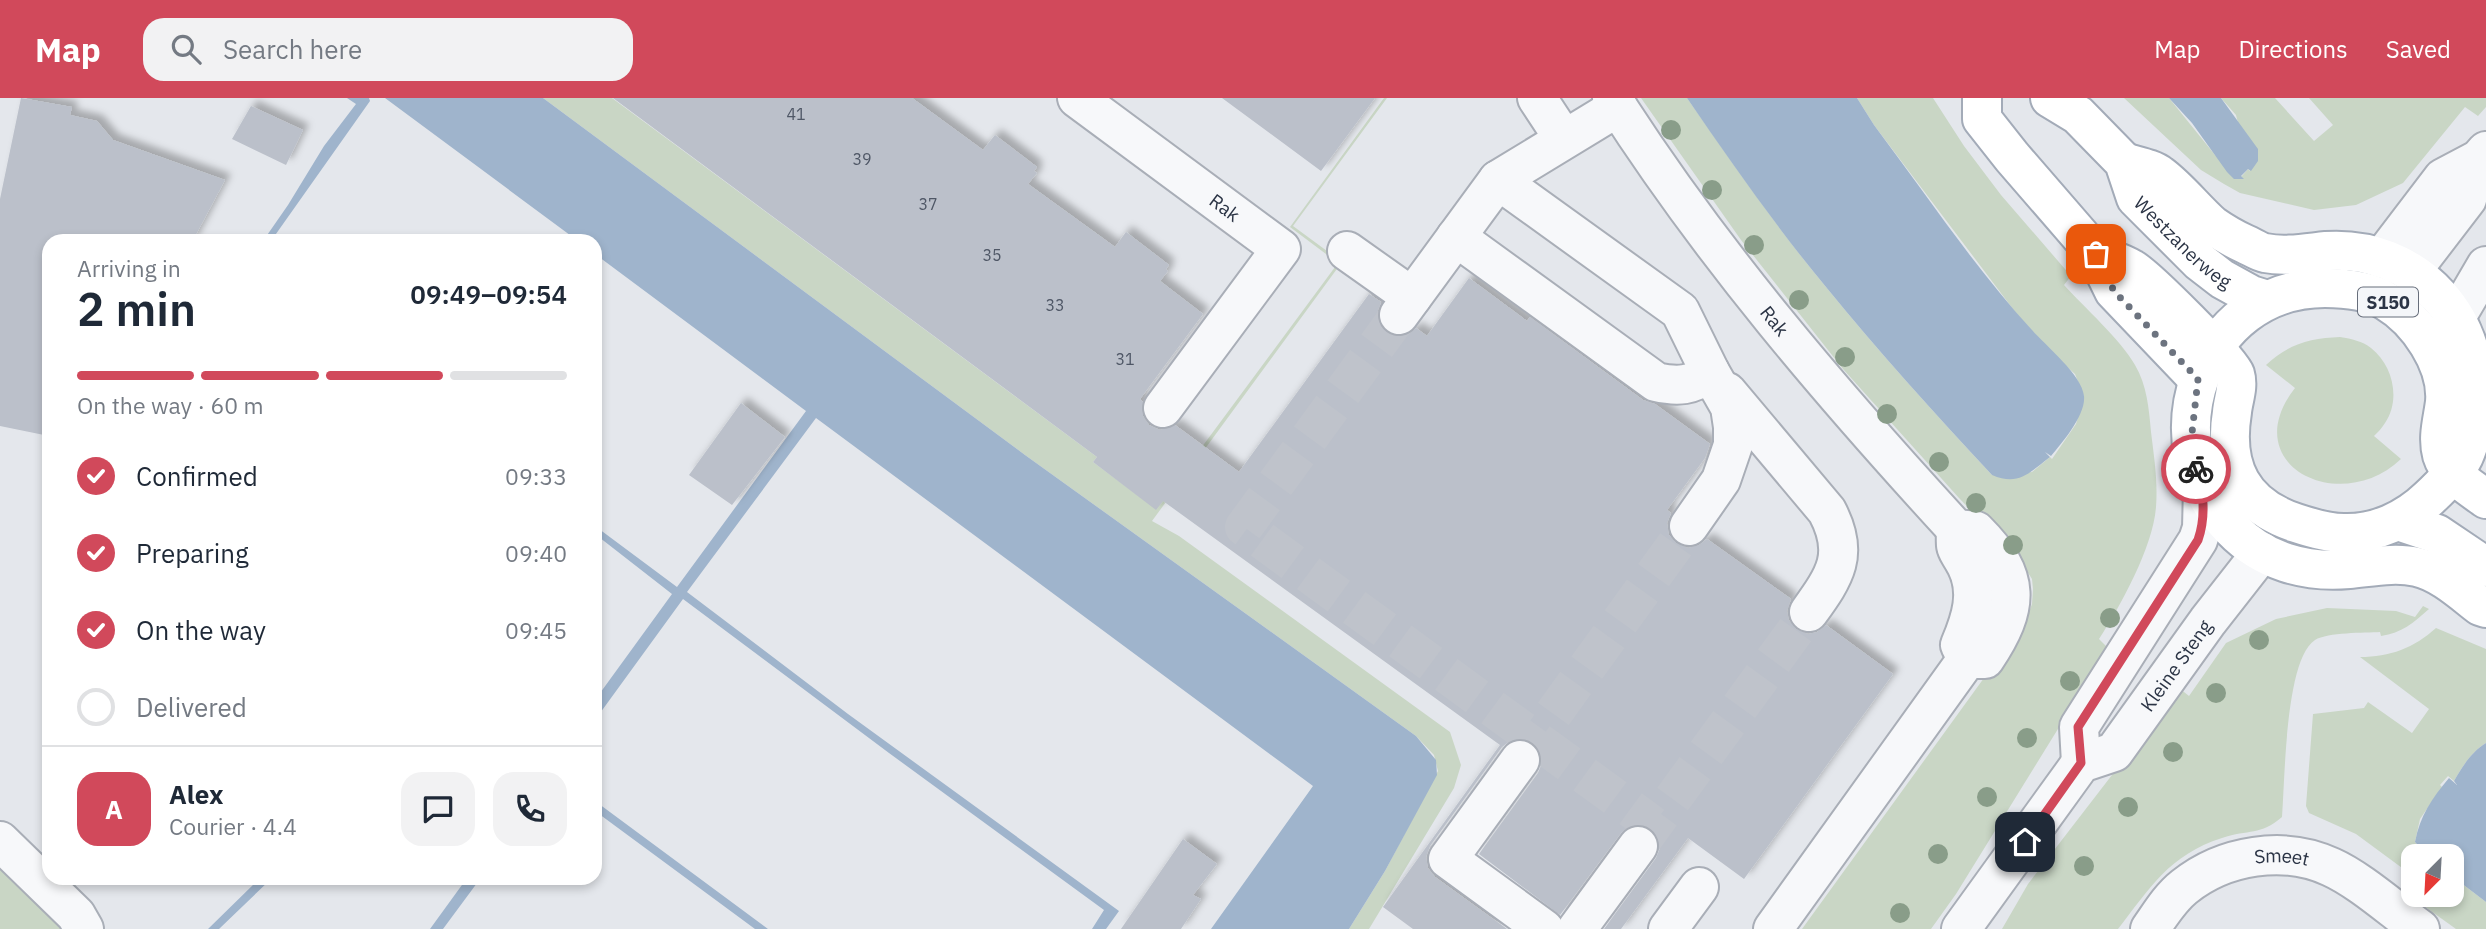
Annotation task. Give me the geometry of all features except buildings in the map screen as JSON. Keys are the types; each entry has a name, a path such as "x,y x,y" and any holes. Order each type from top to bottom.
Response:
{"main road":[{"name":"S150","path":"1982,98 1982,119 2096,254 2114,291 2198,379"},
{"name":"Westzanerweg","path":"2050,98 2078,115 2124,162 2136,198 2200,262 2251,295 2267,300"},
{"name":"Westzanerweg","path":"2124,162 2159,174 2214,226 2264,253 2354,251 2396,265"},
{"name":"S150","path":"2096,254 2133,269 2214,345 2235,374 2236,388 2228,441 2232,467 2241,485 2257,503 2273,514 2294,523 2344,533 2372,530 2398,521 2419,508 2481,439 2475,375 2470,353 2455,319 2438,295 2396,265 2385,300"},
{"name":"S150","path":"2453,473 2442,456 2440,437 2445,400 2437,362 2425,337 2403,312 2385,300 2348,288 2290,291 2267,300 2228,328 2214,345 2198,379 2191,442 2196,469 2203,487 2233,530 2279,562 2315,569 2390,564 2419,567 2447,581 2486,608"},
{"path":"2453,473 2486,499"},
{"path":"2398,521 2437,534 2486,567"},
{"path":"2262,552 2294,523"}],"street":[{"name":"Rak","path":"1077,98 1281,250 1163,408"},
{"path":"1537,98 1564,139"},
{"name":"Rak","path":"1615,102 1692,213 1770,316 1842,405 1956,529 1955,550 1969,573 1974,599 1969,623 1960,645 1967,659 1773,929"},
{"path":"1347,251 1405,306 1498,180 1564,139 1615,102"},
{"path":"2396,265 2467,199 2483,155"},
{"path":"1498,180 1680,311 1730,407 1733,427 1729,463 1721,480 1689,526"},
{"path":"1456,237 1656,382 1684,386 1698,381 1710,372"},
{"path":"2455,319 2486,266"},
{"path":"1710,372 1827,511 1834,525 1839,539 1835,572 1809,612"},
{"path":"1961,929 2081,763 2078,727 2198,540 2202,528 2203,487"},
{"name":"Kleine Steng","path":"2081,763 2114,752 2208,621 2262,552"},
{"path":"1520,760 1448,859 1544,929"},
{"path":"0,841 42,882"},
{"path":"1577,929 1638,846"},
{"name":"Smeet","path":"2150,929 2174,897 2200,876 2237,860 2273,855 2304,857 2333,867 2420,929"},
{"path":"45,885 76,915 84,929"},
{"path":"1668,929 1699,887"}],"green space":[{"path":"543,98 612,98 1097,457 1093,462 1156,509 1338,263 1290,227 1384,98 1387,98 1293,226 1342,262 1152,521 1179,536 1450,732 1461,765 1454,788 1369,929 1349,929 1385,871 1438,771 1434,755 1416,736 1025,455"},
{"path":"1641,98 1687,98 1755,194 1846,311 1992,475 2032,472 2050,457 2052,459 2076,424 2084,397 2075,374 2016,313 1874,125 1857,98 1933,98 1964,146 2001,195 2071,276 2064,285 2129,355 2145,389 2156,488 2154,523 2126,593 2099,639 2108,648 1956,894 1931,929 1802,929 2026,620 2032,604 2032,579 2023,565 1843,369 1741,240"},
{"path":"2124,98 2169,98 2215,155 2241,177 2248,169 2250,171 2236,115 2221,98 2275,98 2314,141 2333,125 2309,98 2486,98 2486,107 2478,116 2465,107 2403,183 2356,205 2314,210 2240,193 2224,184 2201,170"},
{"path":"2340,337 2368,346 2385,364 2392,383 2393,404 2385,423 2374,436 2401,459 2376,476 2350,483 2325,482 2303,474 2286,460 2278,440 2280,416 2295,388 2266,365 2291,347 2319,339"},
{"path":"2423,606 2429,609 2401,630 2381,636 2380,632 2321,637 2305,652 2292,695 2288,722 2282,817 2260,830 2231,835 2204,845 2174,863 2118,929 2002,929 2028,884 2179,688 2189,696 2226,643 2276,619 2327,608 2396,611 2415,617"},
{"path":"2436,628 2486,649 2486,743 2472,755 2454,781 2448,776 2440,785 2442,787 2420,819 2415,842 2417,844 2401,844 2401,867 2356,834 2309,813 2306,806 2313,714 2364,708 2368,702 2412,733 2429,709 2360,657 2401,650"},
{"path":"0,862 65,929 0,929"},
{"path":"2464,885 2486,902 2486,929 2456,929 2425,907 2464,907"}],"water":[{"path":"347,98 369,98 370,101 276,234 268,234 324,146 356,104"},
{"path":"385,98 543,98 1025,455 1416,736 1436,760 1437,775 1385,871 1349,929 1211,929 1313,786 816,418 687,592 848,714 1119,911 1106,929 1092,929 1104,910 683,599 602,710 602,690 672,594 602,539 602,531 677,587 806,411 602,259 602,234 569,234"},
{"path":"1687,98 1857,98 1970,256 2032,330 2070,370 2082,388 2084,404 2081,412 2051,456 2045,452 2050,457 2017,479 1992,475 1928,406 1807,264"},
{"path":"2169,98 2221,98 2258,149 2258,161 2251,171 2248,169 2241,176 2244,179 2234,179 2227,172 2192,123"},
{"path":"2486,743 2486,902 2464,885 2464,844 2415,842 2423,816 2437,793 2449,778 2457,785 2454,781 2476,750"},
{"path":"602,806 768,929 755,929 602,816"},
{"path":"253,885 265,885 219,929 208,929"},
{"path":"462,885 476,885 443,929 430,929"}],"tunnel":[{"path":"1399,315 1244,527 1653,825"},
{"path":"1520,760 1689,526"},
{"path":"1639,845 1809,612"}],"way so far":[{"path":"2096,254 2114,291 2198,379 2191,442 2196,469"}],"route":[{"path":"2025,842 2081,763 2078,727 2198,540 2202,528 2203,487 2196,469"}]}
